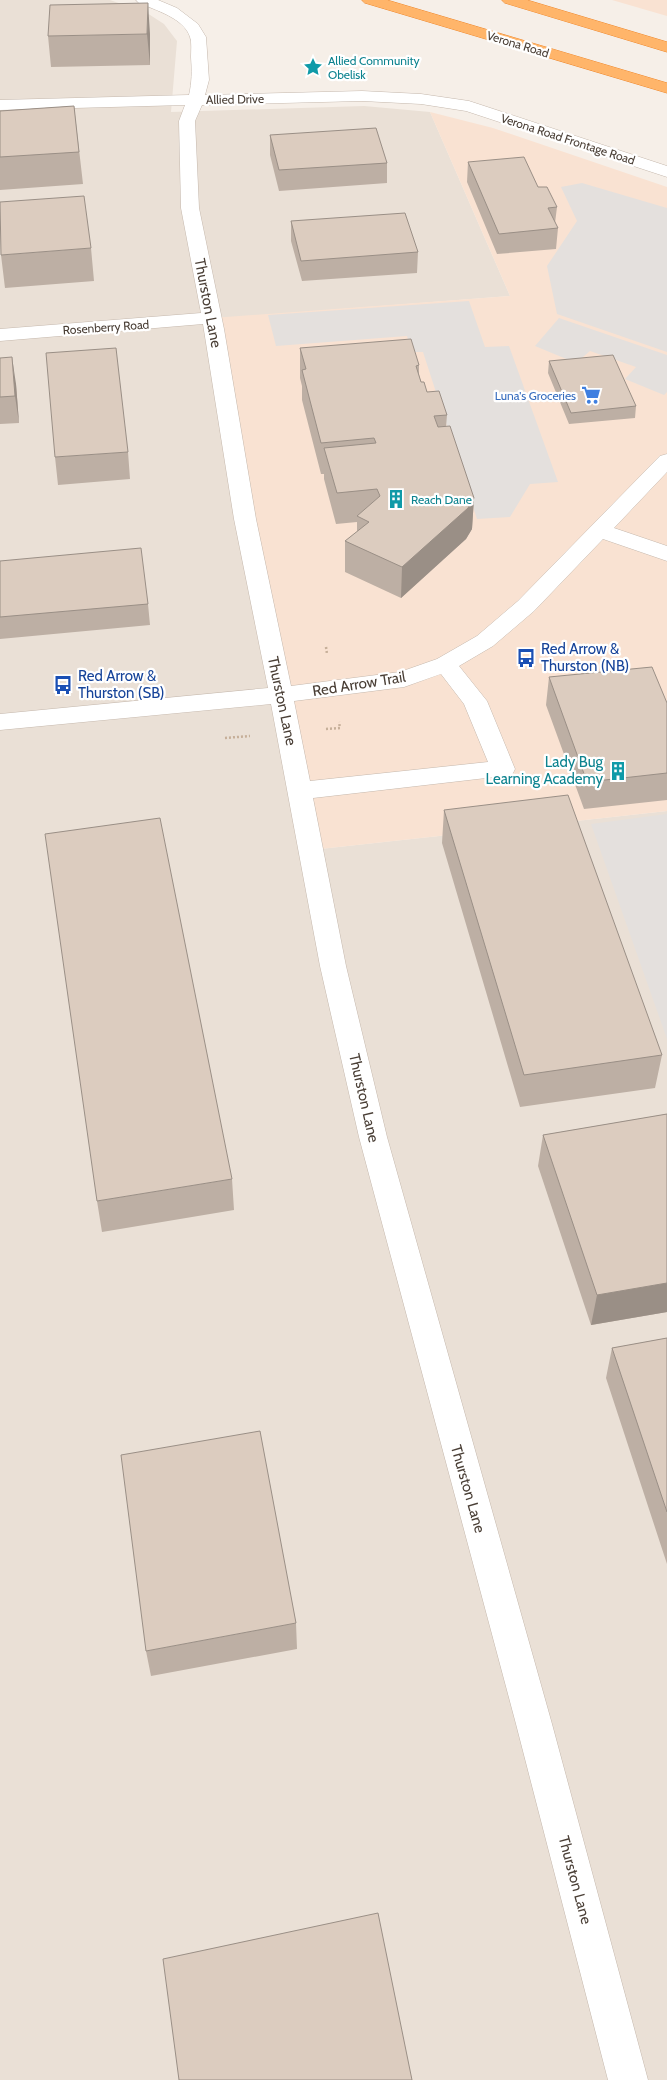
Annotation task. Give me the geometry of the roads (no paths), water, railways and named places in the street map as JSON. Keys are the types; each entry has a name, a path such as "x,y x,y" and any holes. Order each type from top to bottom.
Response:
{"highway":[{"name":"Verona Road","path":"370,0 667,88"},
{"path":"510,0 667,46"}],"street":[{"name":"Thurston Lane","path":"144,0 171,11 182,18 192,27 198,37 201,80 187,121 190,208 212,318 245,519 281,694 333,966 373,1137 414,1292 534,1724 628,2080"},
{"name":"Allied Drive","path":"0,105 362,96 421,99 468,106"},
{"name":"Verona Road Frontage Road","path":"468,106 667,172"},
{"name":"Rosenberry Road","path":"0,335 212,318"},
{"name":"Red Arrow Trail","path":"0,722 332,690 404,679 445,664 485,640 526,606 667,460"},
{"path":"599,530 667,554"},
{"path":"299,791 503,769 475,701 445,664"}],"place":[{"name":"Allied Community Obelisk","path":"313,67"},
{"name":"Luna's Groceries","path":"591,395"},
{"name":"Reach Dane","path":"396,499"},
{"name":"Red Arrow & Thurston (NB)","path":"526,658"},
{"name":"Red Arrow & Thurston (SB)","path":"63,685"},
{"name":"Lady Bug Learning Academy","path":"618,771"}]}
